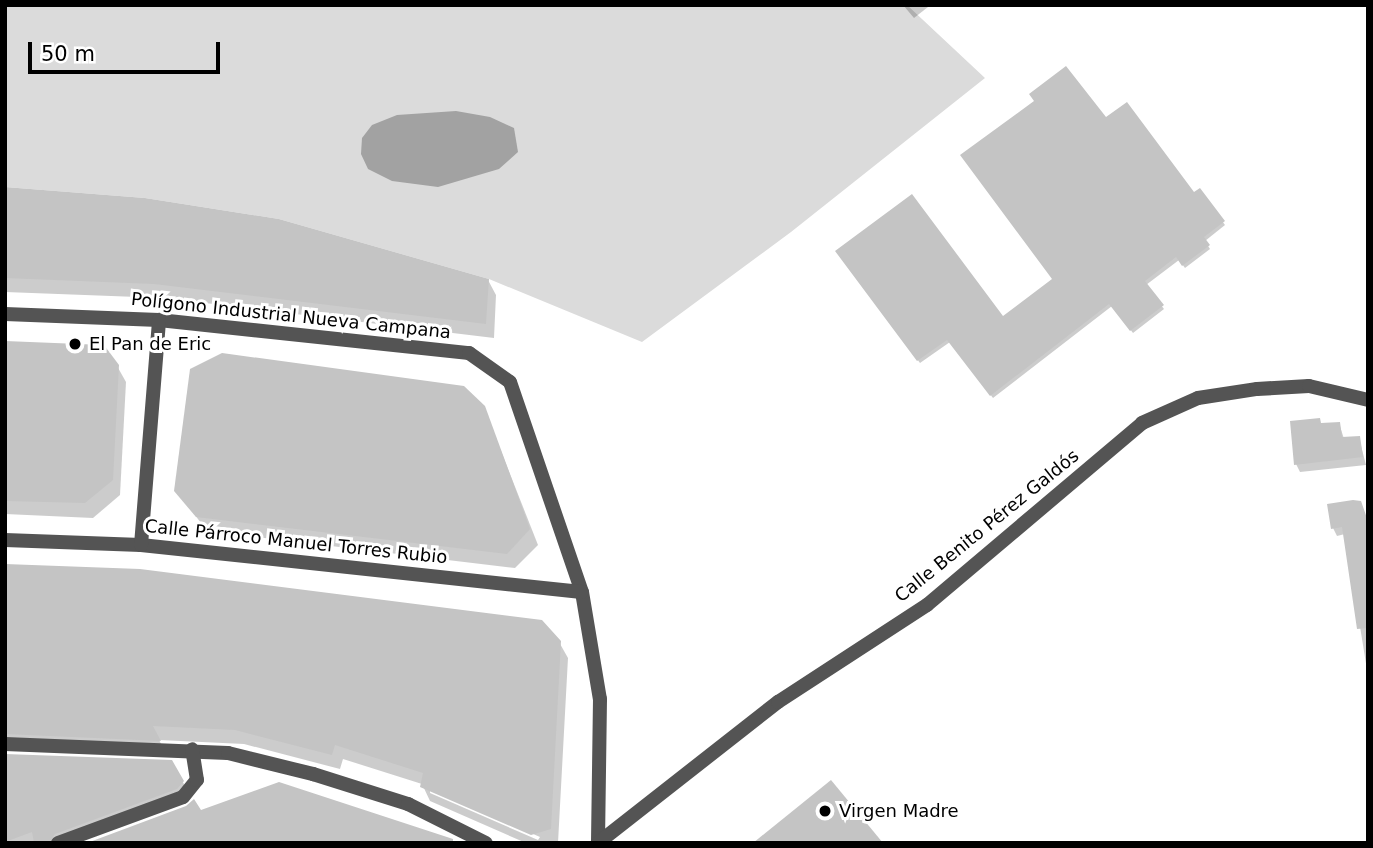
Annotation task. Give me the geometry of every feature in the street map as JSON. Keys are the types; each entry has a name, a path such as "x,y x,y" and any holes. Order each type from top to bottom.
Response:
{"street":[{"name":"Polígono Industrial Nueva Campana","path":"5,314 159,320 468,353 510,382 582,592 600,699 598,843"},
{"path":"141,545 159,320"},
{"name":"Calle Benito Pérez Galdós","path":"598,843 778,702 926,605 1142,423 1198,398 1257,388 1309,386 1368,400"},
{"name":"Calle Párroco Manuel Torres Rubio","path":"5,540 141,545 582,592"},
{"path":"5,744 192,749 313,774 408,804 486,843"},
{"path":"58,843 183,797 197,780 192,749"}],"shaded area":[{"path":"5,5 907,5 985,78 791,232 642,342 489,279 279,219 145,198 5,187"},
{"path":"456,111 490,117 514,128 518,152 499,169 438,187 392,181 368,169 361,154 362,138 372,125 397,115"}],"building":[{"path":"1066,66 1106,117 1127,102 1194,192 1200,188 1225,221 1204,237 1210,245 1182,266 1176,257 1145,281 1164,305 1130,331 1109,304 990,396 947,340 917,361 835,251 912,194 1003,316 1052,279 960,155 1034,101 1029,94"},
{"path":"5,187 145,198 279,219 489,279 486,324 154,284 5,278"},
{"path":"5,341 104,345 119,365 113,480 85,503 5,501"},
{"path":"222,353 464,386 485,406 530,529 507,554 196,517 174,491 190,369"},
{"path":"1320,418 1321,423 1340,422 1342,437 1360,436 1363,457 1294,465 1290,421"},
{"path":"1361,501 1368,521 1368,628 1357,629 1342,527 1331,529 1327,504"},
{"path":"5,564 140,569 542,620 561,641 551,829 531,835 420,787 423,773 335,745 332,755 235,730 153,726 161,741 5,734"},
{"path":"5,754 172,760 184,781 177,789 55,834 49,843 34,843 32,832 5,842"},
{"name":"Virgen Madre","path":"831,780 883,843 753,843"},
{"path":"279,782 453,839 453,843 87,843 186,806 194,799 201,810"}],"place":[{"name":"El Pan de Eric","path":"75,344"},
{"name":"Virgen Madre","path":"825,811"}]}
